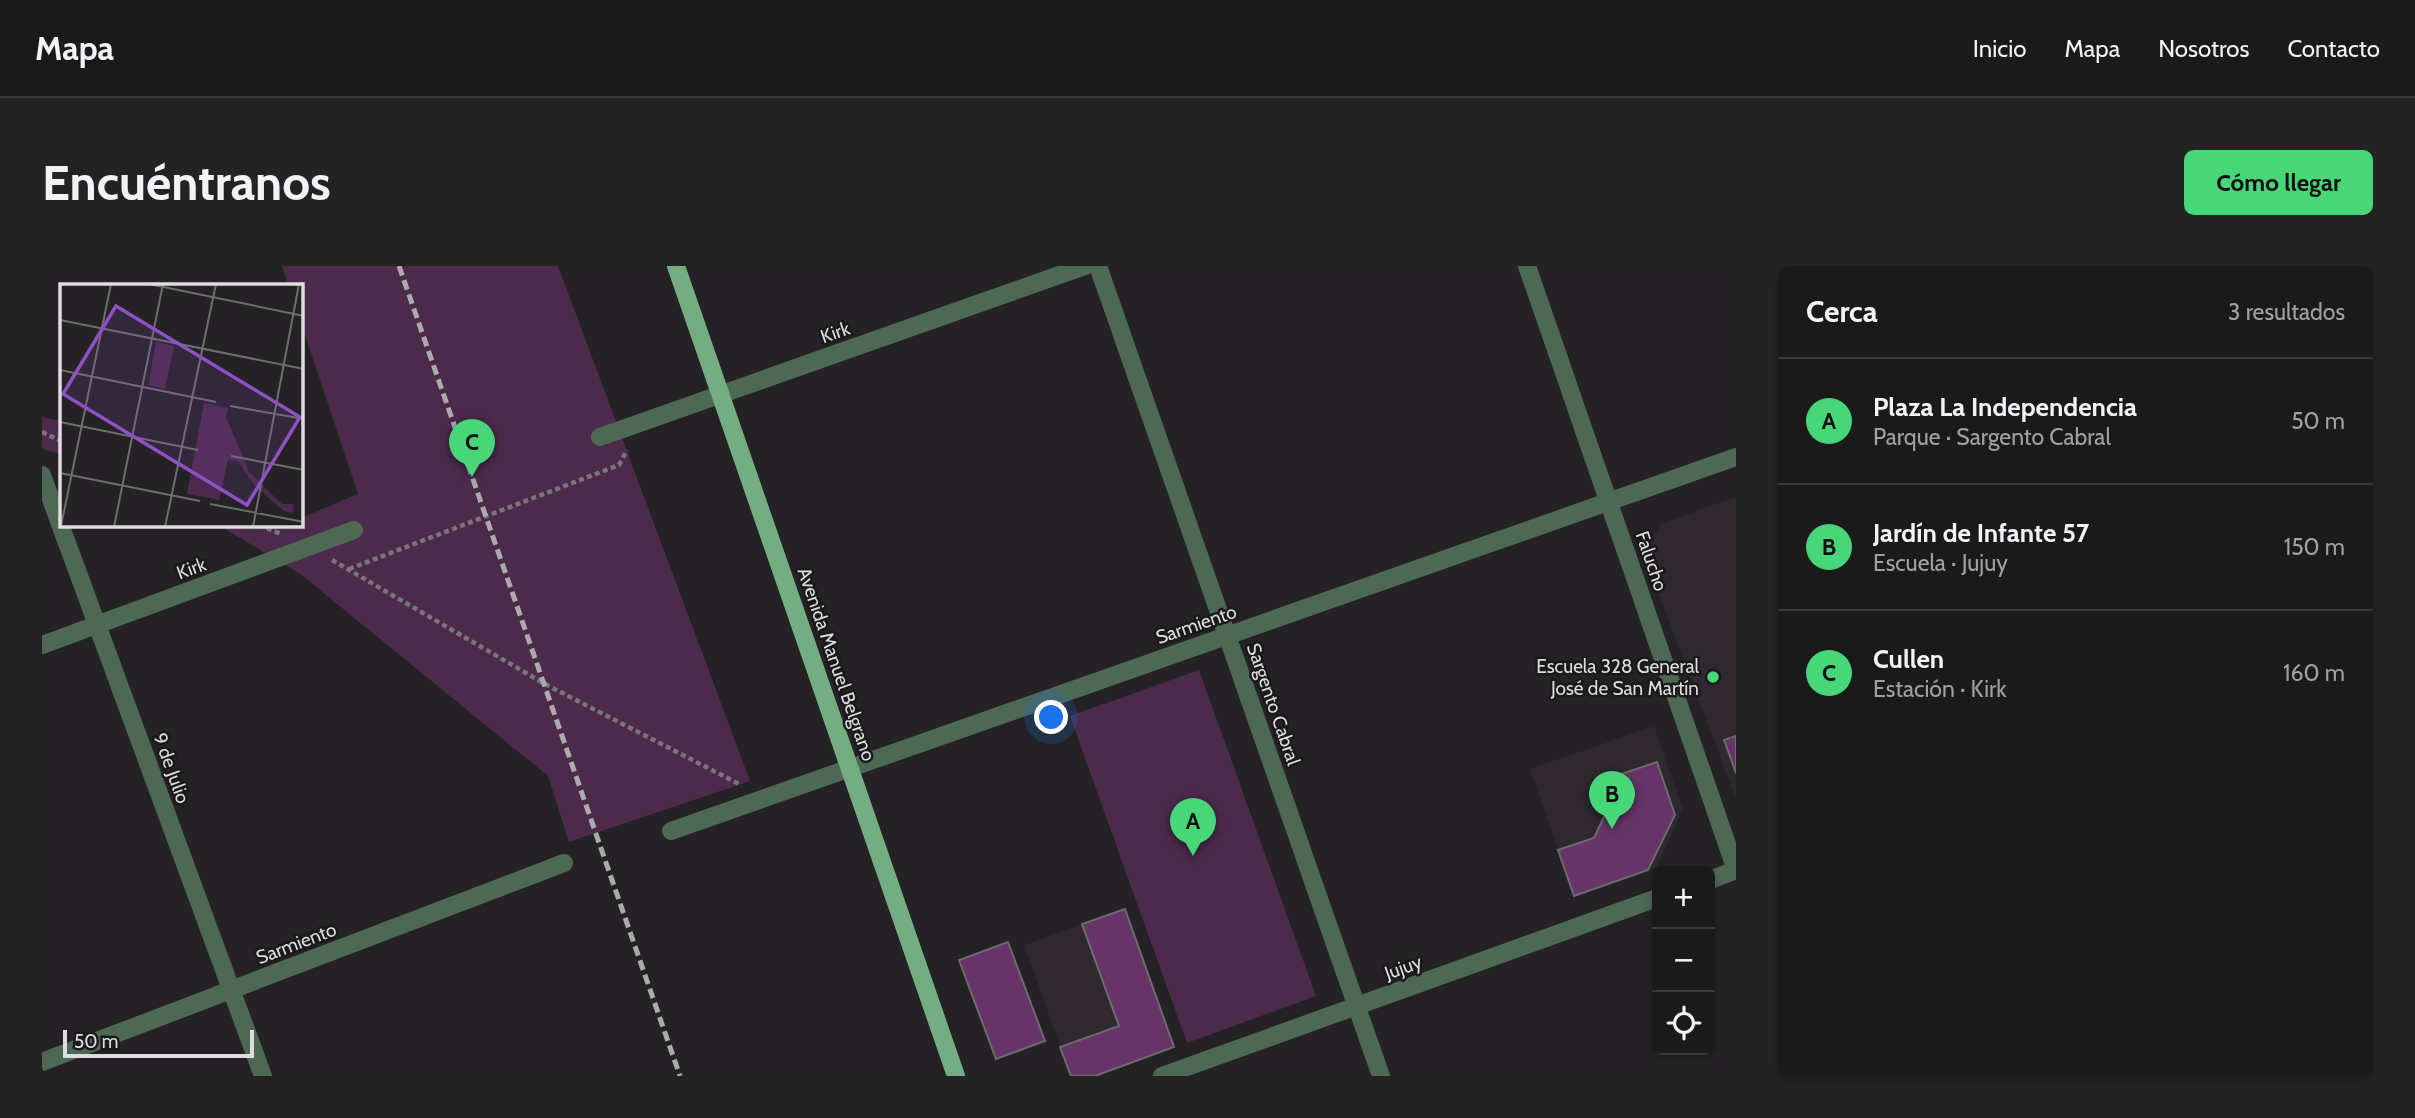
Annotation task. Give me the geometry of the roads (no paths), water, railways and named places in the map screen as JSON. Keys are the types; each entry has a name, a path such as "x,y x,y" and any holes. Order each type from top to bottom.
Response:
{"main road":[{"name":"Avenida Manuel Belgrano","path":"676,266 852,768 956,1076"}],"street":[{"name":"Kirk","path":"600,437 1085,266"},
{"name":"Sargento Cabral","path":"1098,266 1381,1076"},
{"name":"Falucho","path":"1527,266 1736,870"},
{"name":"Sarmiento","path":"670,831 1736,457"},
{"name":"9 de Julio","path":"42,475 60,524"},
{"name":"9 de Julio","path":"61,527 262,1076"},
{"name":"Kirk","path":"42,645 354,530"},
{"name":"Sarmiento","path":"42,1062 564,863"},
{"path":"1715,878 1736,870"},
{"name":"Jujuy","path":"1162,1076 1652,900"}],"railway":[{"path":"399,266 680,1076"}],"place":[{"name":"Cullen","path":"472,477"},
{"name":"Escuela 328 General José de San Martín","path":"1713,677"},
{"name":"Jardín de Infante 57","path":"1612,829"},
{"name":"Plaza La Independencia","path":"1193,856"}]}
